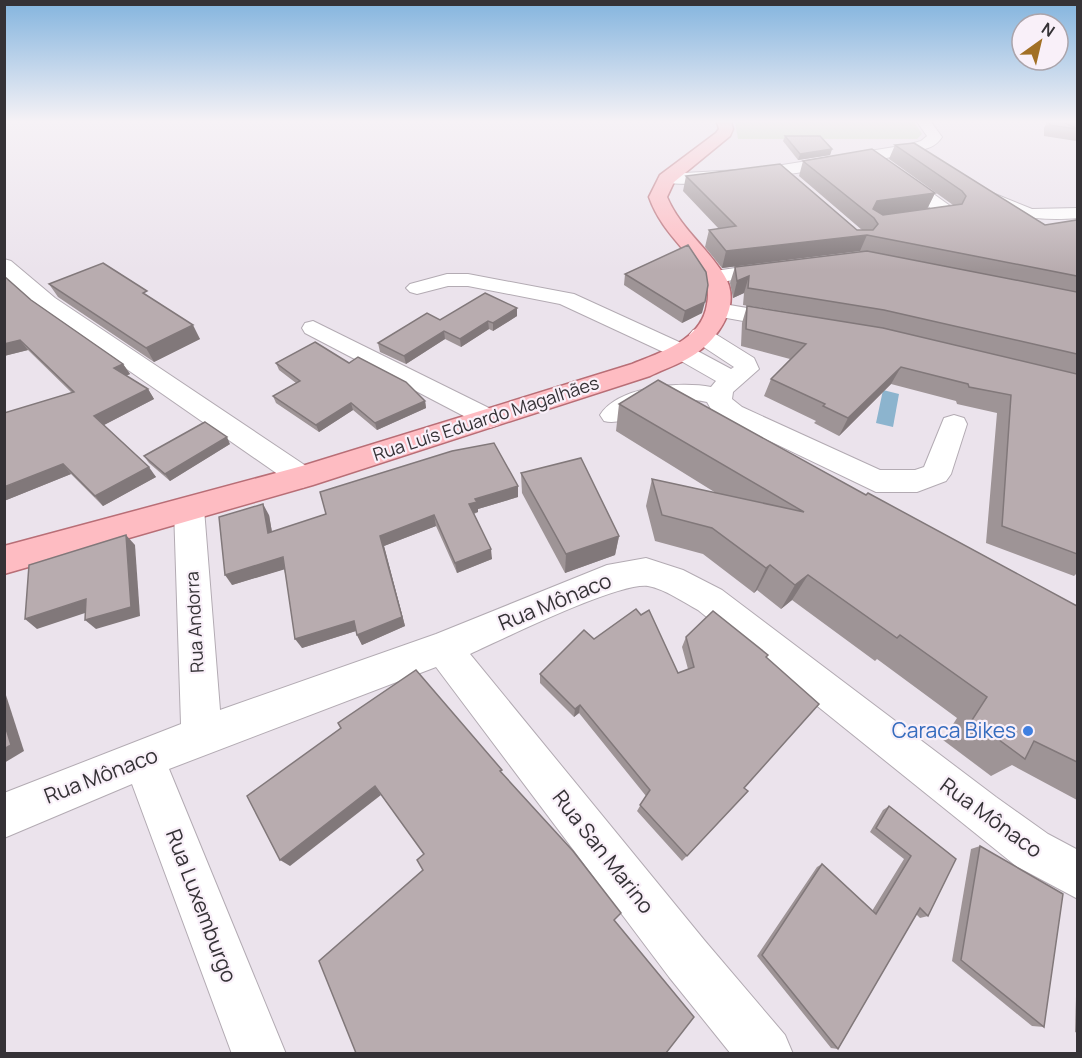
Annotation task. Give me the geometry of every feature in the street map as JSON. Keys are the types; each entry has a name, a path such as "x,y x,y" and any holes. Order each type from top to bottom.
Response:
{"main road":[{"path":"676,171 666,179 658,197 666,217 715,277 723,311 692,344"},
{"name":"Rua Luís Eduardo Magalhães","path":"4,560 302,477 490,419 640,370 692,344"}],"street":[{"path":"666,179 686,180 766,171"},
{"path":"781,171 797,185"},
{"path":"891,171 947,212 946,214 900,220"},
{"path":"978,189 1017,212 1029,215 1077,213"},
{"path":"4,265 47,303 302,477"},
{"path":"715,277 801,265"},
{"path":"417,288 447,280 468,280 537,292 584,306 645,335 692,344 745,363 747,369 726,388 720,403 733,413 876,481 917,481 936,474 954,424"},
{"path":"723,311 808,325"},
{"path":"313,328 490,419"},
{"path":"613,415 624,407 674,392 726,388"},
{"name":"Rua Andorra","path":"189,508 202,736"},
{"name":"Rua Mônaco","path":"4,816 36,801 202,736 443,648 607,579 646,572 671,580 710,600 981,812 1032,850 1077,876"},
{"name":"Rua San Marino","path":"443,648 687,959 766,1053"},
{"name":"Rua Luxemburgo","path":"144,759 259,1053"}],"water":[{"path":"883,390 899,394 893,427 876,423"}],"building":[{"path":"722,171 789,171 857,230 873,230 878,224 874,218 816,171 904,171 935,193 877,201 873,209 883,215 962,204 966,196 933,171 959,171 1045,225 1077,220 1077,276 867,235 726,251 709,230 736,226 686,176"},
{"path":"688,245 706,272 708,285 705,302 685,311 625,274"},
{"path":"867,251 1077,292 1077,354 884,310 748,288 749,276 737,281 735,267"},
{"path":"103,263 147,291 143,293 193,325 146,348 49,284"},
{"path":"4,276 31,300 123,364 114,368 148,389 94,416 149,467 95,496 63,464 4,487 4,413 74,392 20,340 4,344"},
{"path":"485,293 517,308 493,323 488,321 460,339 444,331 404,356 378,343 427,313 440,320"},
{"path":"747,306 883,328 1077,374 1077,554 1002,526 1011,395 969,387 968,384 901,367 848,418 823,406 825,404 771,379 806,344 746,329"},
{"path":"315,342 349,363 358,357 406,382 425,401 375,423 351,403 316,425 273,396 300,381 276,363"},
{"path":"658,380 866,495 868,493 1077,606 1077,762 1034,741 1025,759 972,720 987,697 900,635 897,638 808,575 795,585 770,565 766,568 712,528 662,515 652,479 804,512 619,404"},
{"path":"205,422 227,437 165,474 144,456"},
{"path":"494,443 518,486 475,499 477,502 469,504 491,549 455,563 434,515 380,536 402,617 357,635 354,621 295,639 283,557 225,575 219,517 263,504 268,533 326,514 320,492 452,451"},
{"path":"581,458 619,536 566,554 521,473"},
{"path":"126,535 131,607 85,620 86,599 25,619 29,565"},
{"path":"636,609 641,615 649,610 678,673 694,667 686,637 713,611 768,655 766,657 819,704 744,788 748,791 687,856 640,805 650,790 580,705 575,709 540,674 584,630 594,639"},
{"path":"416,670 502,770 500,771 573,851 621,913 614,920 694,1017 666,1053 356,1053 319,961 423,870 417,860 424,854 375,786 280,860 247,796 341,728 338,723"},
{"path":"4,722 11,745 4,749"},
{"path":"889,806 956,859 928,916 920,908 838,1049 762,955 822,864 876,914 911,856 876,828"},
{"path":"980,846 1063,894 1044,1027 961,960"}],"place":[{"name":"Caraca Bikes","path":"1028,731"}]}
